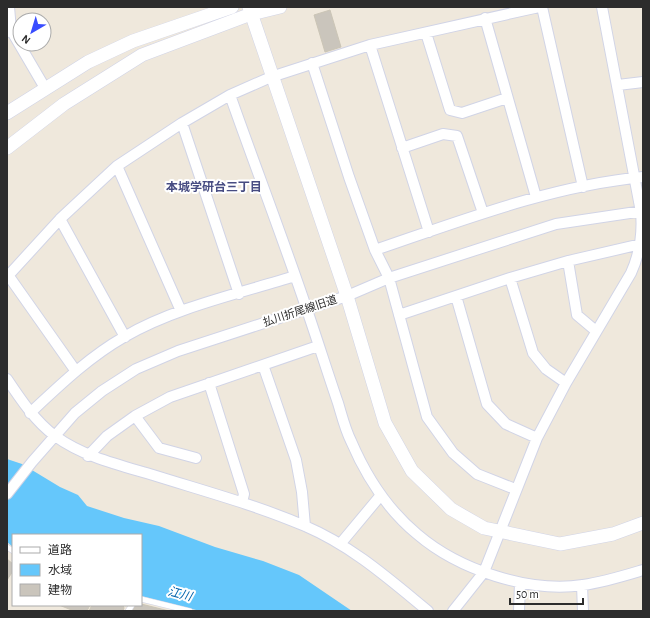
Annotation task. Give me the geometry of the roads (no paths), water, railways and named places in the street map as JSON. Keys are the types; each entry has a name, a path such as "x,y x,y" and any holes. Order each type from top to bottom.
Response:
{"street":[{"path":"9,7 9,31 45,88"},
{"path":"7,113 88,62 132,41 232,7"},
{"path":"7,148 64,104 142,55 250,11 280,7"},
{"path":"75,370 8,276 60,219 117,166 182,123 230,95 271,77 370,45 538,7"},
{"path":"542,7 583,187"},
{"path":"453,611 484,572 536,438 566,383 631,273 641,244 643,226 639,177 602,7"},
{"name":"払川折尾線旧道","path":"7,494 32,462 75,414 102,391 136,369 178,351 347,296 271,77 250,11"},
{"path":"485,18 506,98 536,197"},
{"path":"426,33 450,110 462,113 506,98"},
{"path":"370,45 429,232"},
{"path":"312,63 349,177 375,250 389,278 427,417 453,453 477,474 515,489"},
{"path":"618,85 643,82"},
{"path":"230,95 295,276 350,440 381,495 397,515 418,535 443,552 484,572 520,583 555,586 582,585 616,579 643,570"},
{"path":"182,123 239,294"},
{"path":"402,148 443,134 457,136 483,213"},
{"path":"117,166 181,311"},
{"path":"375,250 483,213 536,197 639,177"},
{"path":"642,212 556,224 389,278 347,296 385,423 412,470 451,509 484,528 560,544 613,534 643,523"},
{"path":"60,219 124,336"},
{"path":"399,315 510,278 568,261 641,244"},
{"path":"568,261 577,315 596,331"},
{"path":"30,412 75,370 124,336 181,311 295,276"},
{"path":"510,278 533,353 546,369 566,383"},
{"path":"456,296 487,404 506,424 536,438"},
{"path":"88,456 107,436 135,416 170,397 318,346"},
{"path":"263,365 296,460 302,492 305,526"},
{"path":"7,379 30,412 55,436 88,456 242,502 305,526 341,543 368,562 428,611"},
{"path":"208,383 244,494 242,502"},
{"path":"135,416 160,448 196,458"},
{"path":"341,543 381,495"},
{"path":"519,611 520,583"},
{"path":"582,585 583,611"}],"lane":[{"path":"142,599 190,611"}],"water":[{"name":"江川","path":"7,459 22,464 60,487 78,495 87,506 124,518 159,526 215,547 263,561 299,575 352,611 200,611 142,596 142,534 12,534 12,546 7,542"}],"district":[{"name":"本城学研台三丁目","path":"214,187"}]}
